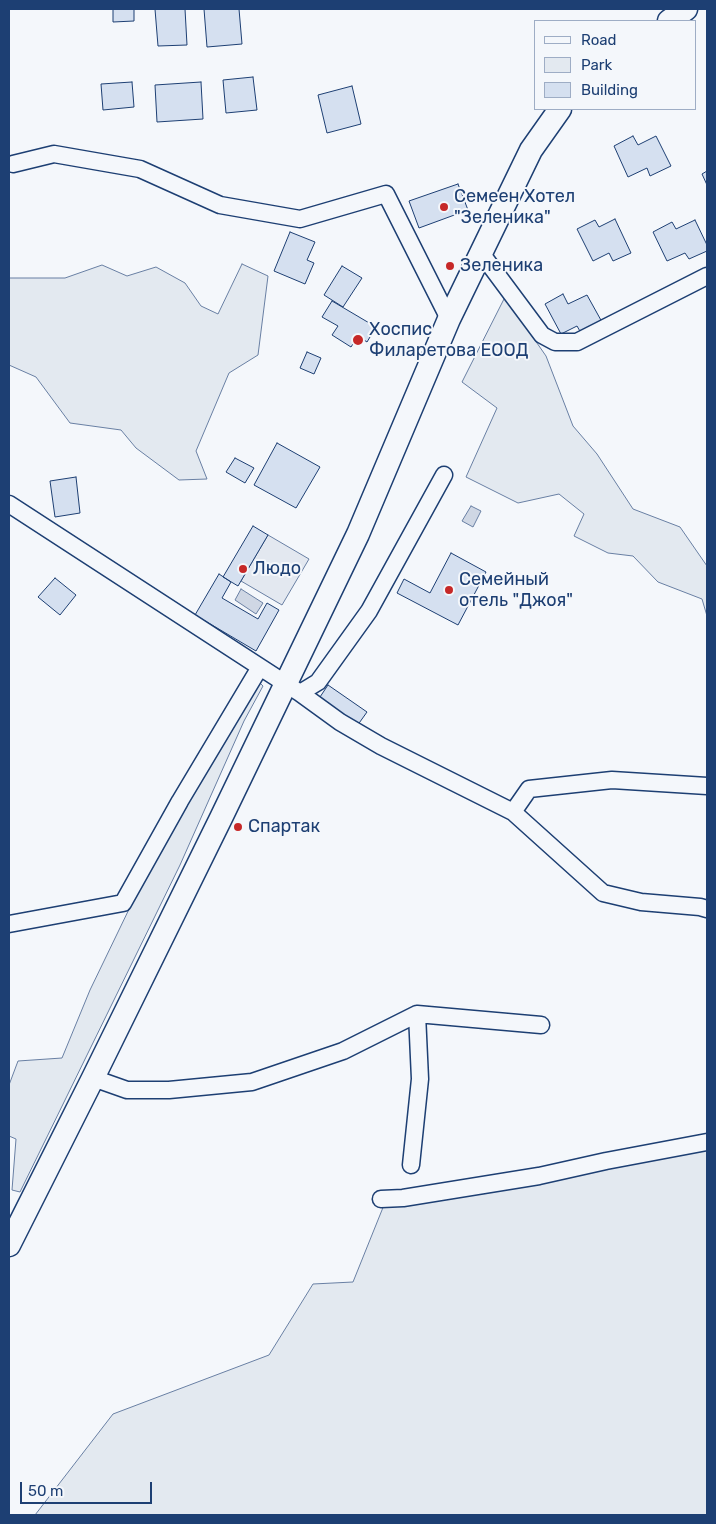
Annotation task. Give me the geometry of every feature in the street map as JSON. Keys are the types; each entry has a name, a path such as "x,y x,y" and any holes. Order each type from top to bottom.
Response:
{"main road":[{"path":"670,20 686,9"},
{"path":"9,1245 293,688 449,319 531,150 559,110"}],"street":[{"path":"13,164 54,154 140,169 220,205 300,219 386,194 449,319"},
{"path":"481,253 542,335 555,342 577,342 707,276"},
{"path":"293,688 318,682 369,611 444,475"},
{"path":"9,504 293,688 340,722 381,746 512,812 603,893 641,902 707,909"},
{"path":"9,924 123,902 180,801 260,667"},
{"path":"512,812 529,789 612,780 707,786"},
{"path":"410,1165 420,1080 417,1014"},
{"path":"94,1078 127,1090 169,1090 252,1082 343,1051 417,1014 542,1025"},
{"path":"381,1199 403,1198 539,1176 707,1142"}],"green space":[{"path":"242,264 268,276 258,355 229,373 196,451 207,479 179,480 136,448 121,430 70,423 36,377 9,365 9,278 65,278 102,265 127,276 156,267 185,283 201,306 218,314"},
{"path":"505,297 546,356 573,426 597,454 633,509 680,527 707,566 707,616 702,599 658,582 633,556 608,553 574,536 584,514 559,494 518,503 466,477 497,408 462,382"},
{"path":"257,680 263,686 244,721 180,865 20,1192 12,1190 16,1139 9,1136 9,1085 18,1061 62,1058 90,990 132,903 186,803"},
{"path":"707,1149 707,1515 35,1515 113,1414 269,1355 313,1284 353,1282 384,1205"}],"shaded area":[{"path":"471,506 481,511 473,527 462,521"},
{"path":"268,535 309,559 282,605 241,581"},
{"path":"241,589 263,603 256,614 235,600"}],"building":[{"path":"113,9 134,9 134,21 113,22"},
{"path":"155,9 185,9 187,45 158,46"},
{"path":"204,9 239,9 242,44 207,47"},
{"path":"253,77 257,110 226,113 223,80"},
{"path":"132,82 134,107 103,110 101,84"},
{"path":"201,82 203,119 157,122 155,85"},
{"path":"352,86 361,124 327,133 318,95"},
{"path":"633,136 638,145 656,136 671,166 650,176 647,168 628,177 614,146"},
{"path":"707,171 707,185 702,174"},
{"path":"458,184 468,210 419,228 409,201"},
{"path":"615,219 631,253 613,261 609,253 593,261 577,229 595,220 599,227"},
{"path":"695,220 707,245 707,251 689,259 685,253 667,261 653,232 672,222 676,229"},
{"path":"290,232 315,242 307,260 314,263 305,284 274,271"},
{"path":"342,266 362,278 343,307 324,295"},
{"path":"563,294 568,304 587,295 602,322 581,333 577,326 561,334 545,304"},
{"path":"332,301 376,327 367,342 358,336 351,347 332,335 338,326 322,317"},
{"path":"307,352 321,358 314,374 300,368"},
{"path":"277,443 320,467 296,508 254,485"},
{"path":"235,458 254,468 245,483 226,472"},
{"path":"76,477 80,513 55,517 50,481"},
{"path":"253,526 268,535 238,586 223,577"},
{"path":"451,553 486,572 458,625 397,593 404,579 430,593"},
{"path":"219,574 231,582 222,598 258,619 267,603 279,610 256,651 195,615"},
{"path":"55,578 76,595 60,615 38,597"},
{"path":"328,685 367,712 357,726 318,700"}],"place":[{"name":"Семеен Хотел \"Зеленика\"","path":"444,207"},
{"name":"Зеленика","path":"450,266"},
{"name":"Хоспис Филаретова ЕООД","path":"358,340"},
{"name":"Людо","path":"243,569"},
{"name":"Семейный отель \"Джоя\"","path":"449,590"},
{"name":"Спартак","path":"238,827"}]}
